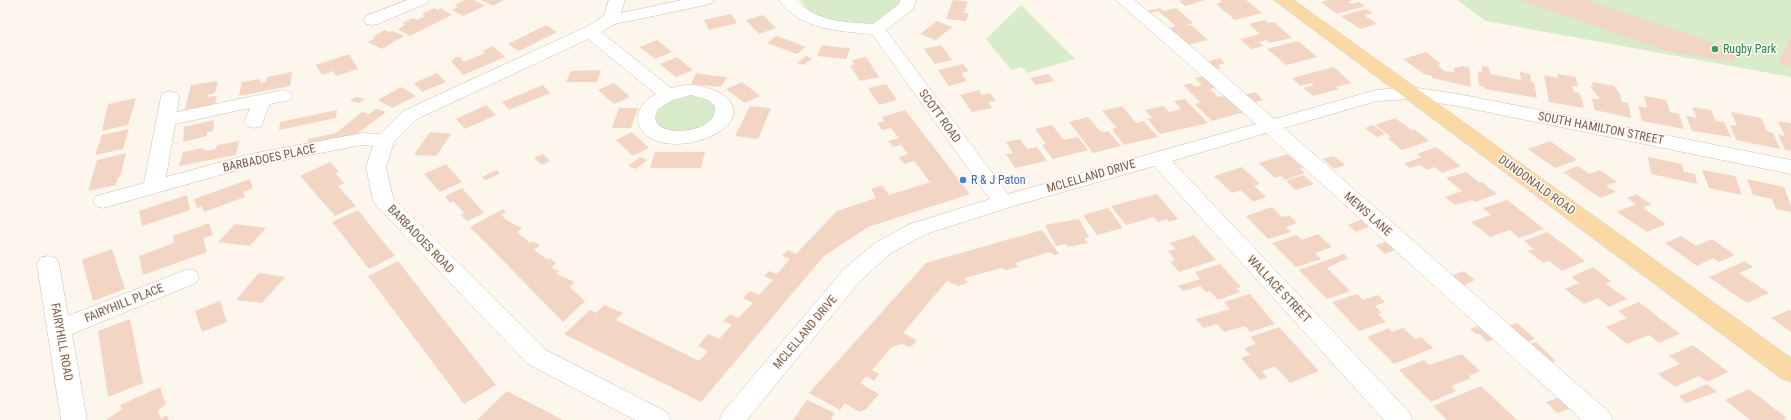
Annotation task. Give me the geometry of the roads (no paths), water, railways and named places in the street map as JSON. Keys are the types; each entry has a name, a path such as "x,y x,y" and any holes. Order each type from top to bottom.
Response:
{"main road":[{"name":"DUNDONALD ROAD","path":"1283,0 1791,372"}],"street":[{"path":"382,0 397,9"},
{"path":"372,20 421,0"},
{"path":"610,20 617,0"},
{"name":"BARBADOES ROAD","path":"658,420 537,357 383,200 376,167 385,140 410,115 590,32 610,20 706,0"},
{"path":"787,0 800,14 834,26 877,29 907,6 908,0"},
{"name":"MEWS LANE","path":"1127,8 1172,39 1600,420"},
{"name":"SCOTT ROAD","path":"877,29 1003,202"},
{"path":"590,32 667,94"},
{"name":"MCLELLAND DRIVE","path":"732,420 852,276 883,248 918,229 1003,202 1157,157 1271,127 1376,96 1410,93"},
{"name":"SOUTH HAMILTON STREET","path":"1410,93 1458,100 1791,167"},
{"path":"166,120 283,96"},
{"path":"154,185 170,97"},
{"path":"254,122 262,101"},
{"name":"BARBADOES PLACE","path":"103,201 154,185 251,160 362,139 385,140"},
{"name":"WALLACE STREET","path":"1157,157 1400,420"},
{"name":"FAIRYHILL ROAD","path":"48,264 74,420"},
{"name":"FAIRYHILL PLACE","path":"60,329 188,278"}],"place":[{"name":"Rugby Park","path":"1715,49"},
{"name":"R & J Paton","path":"963,180"}]}
